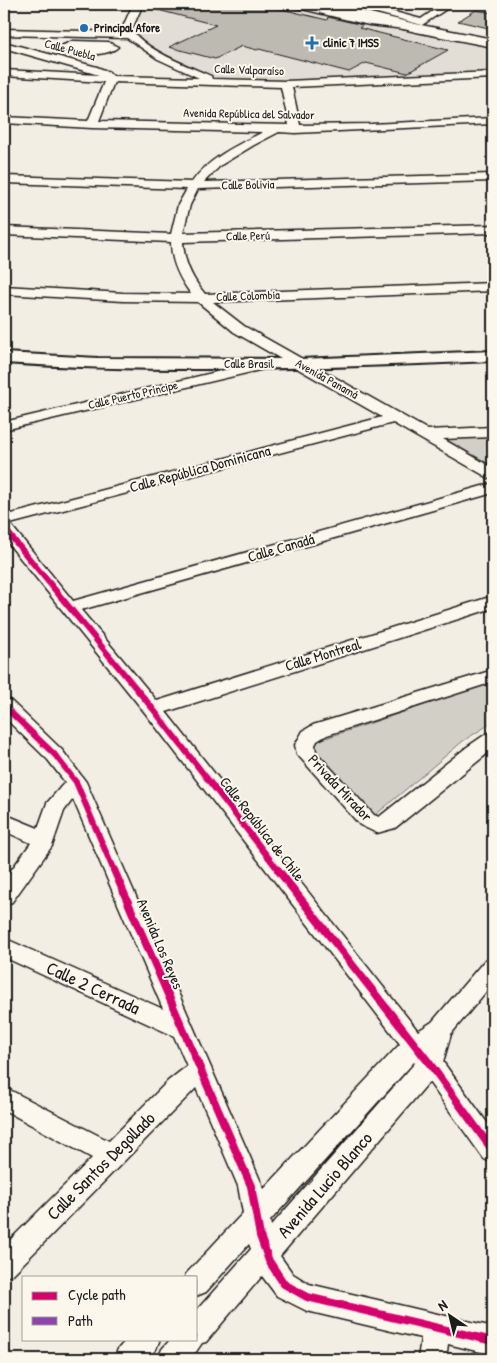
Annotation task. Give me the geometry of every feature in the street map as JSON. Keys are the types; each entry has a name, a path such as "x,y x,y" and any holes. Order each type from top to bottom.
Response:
{"highway":[{"path":"317,4 370,14 493,43"},
{"path":"338,4 370,14"},
{"path":"419,25 493,36"}],"main road":[{"name":"Calle Brasil","path":"4,358 98,363 300,364 493,356"}],"street":[{"path":"138,4 127,28 129,35 161,57 216,82"},
{"path":"294,4 369,22 419,25 450,4"},
{"path":"354,4 419,25"},
{"path":"4,32 99,39 129,35"},
{"name":"Calle Puebla","path":"4,45 105,74 110,79 92,125"},
{"name":"Calle Valparaíso","path":"4,73 110,79 286,84 493,75"},
{"path":"286,84 295,130"},
{"path":"377,113 383,127"},
{"name":"Avenida República del Salvador","path":"4,120 92,125 275,130 493,122"},
{"name":"Avenida Panamá","path":"275,130 226,156 209,170 195,186 179,216 176,238 185,276 202,298 217,313 239,329 493,474"},
{"name":"Calle Bolivia","path":"4,179 195,186 493,178"},
{"name":"Calle Perú","path":"4,231 176,238 493,229"},
{"name":"Calle Colombia","path":"4,290 123,297 202,298 493,287"},
{"name":"Calle Puerto Príncipe","path":"4,426 263,364"},
{"name":"Calle República Dominicana","path":"4,521 396,418"},
{"path":"426,435 493,432"},
{"name":"Calle Canadá","path":"68,608 493,488"},
{"name":"Calle República de Chile","path":"4,528 152,709 422,1054 493,1150"},
{"name":"Calle Montreal","path":"152,709 493,602"},
{"name":"Privada Mirador","path":"493,676 320,730 310,736 305,745 307,754 367,820 377,825 388,822 474,752 493,739"},
{"name":"Avenida Los Reyes","path":"4,706 55,755 76,782 250,1186 256,1215"},
{"path":"4,896 45,840 54,808 76,782"},
{"path":"4,822 45,840"},
{"name":"Calle 2 Cerrada","path":"4,947 183,1029"},
{"name":"Avenida Lucio Blanco","path":"198,1330 266,1254 440,1029 493,967"},
{"name":"Avenida Lucio Blanco","path":"198,1281 256,1215 422,1054"},
{"name":"Calle Santos Degollado","path":"7,1256 112,1155 177,1089 200,1070"},
{"path":"4,1098 112,1155"},
{"path":"256,1215 266,1254 272,1268 280,1280 292,1290 307,1297 493,1341"},
{"path":"432,1359 437,1327"},
{"path":"128,1359 145,1340"}],"shaded area":[{"name":"clinic 7 IMSS","path":"141,4 294,4 348,17 493,46 493,74 285,82 219,79 161,53 132,34 131,24"},
{"path":"493,438 493,466 445,439"},
{"path":"493,682 493,722 463,741 373,817 313,748 317,741"}],"building":[{"path":"154,4 261,4 327,20 328,17 363,25 359,28 448,50 407,73 366,63 349,72 242,46 215,59 169,47 216,25 154,9"},
{"path":"476,10 493,13 493,29 458,21"}],"marked path":[{"path":"493,450 493,455"}],"cycle path":[{"path":"4,528 153,709 430,1064 493,1151"},
{"path":"4,706 55,755 76,782 251,1186 260,1236 274,1272 290,1289 307,1297 493,1341"}],"place":[{"name":"Principal Afore","path":"84,28"},
{"name":"clinic 7 IMSS","path":"312,43"}]}
